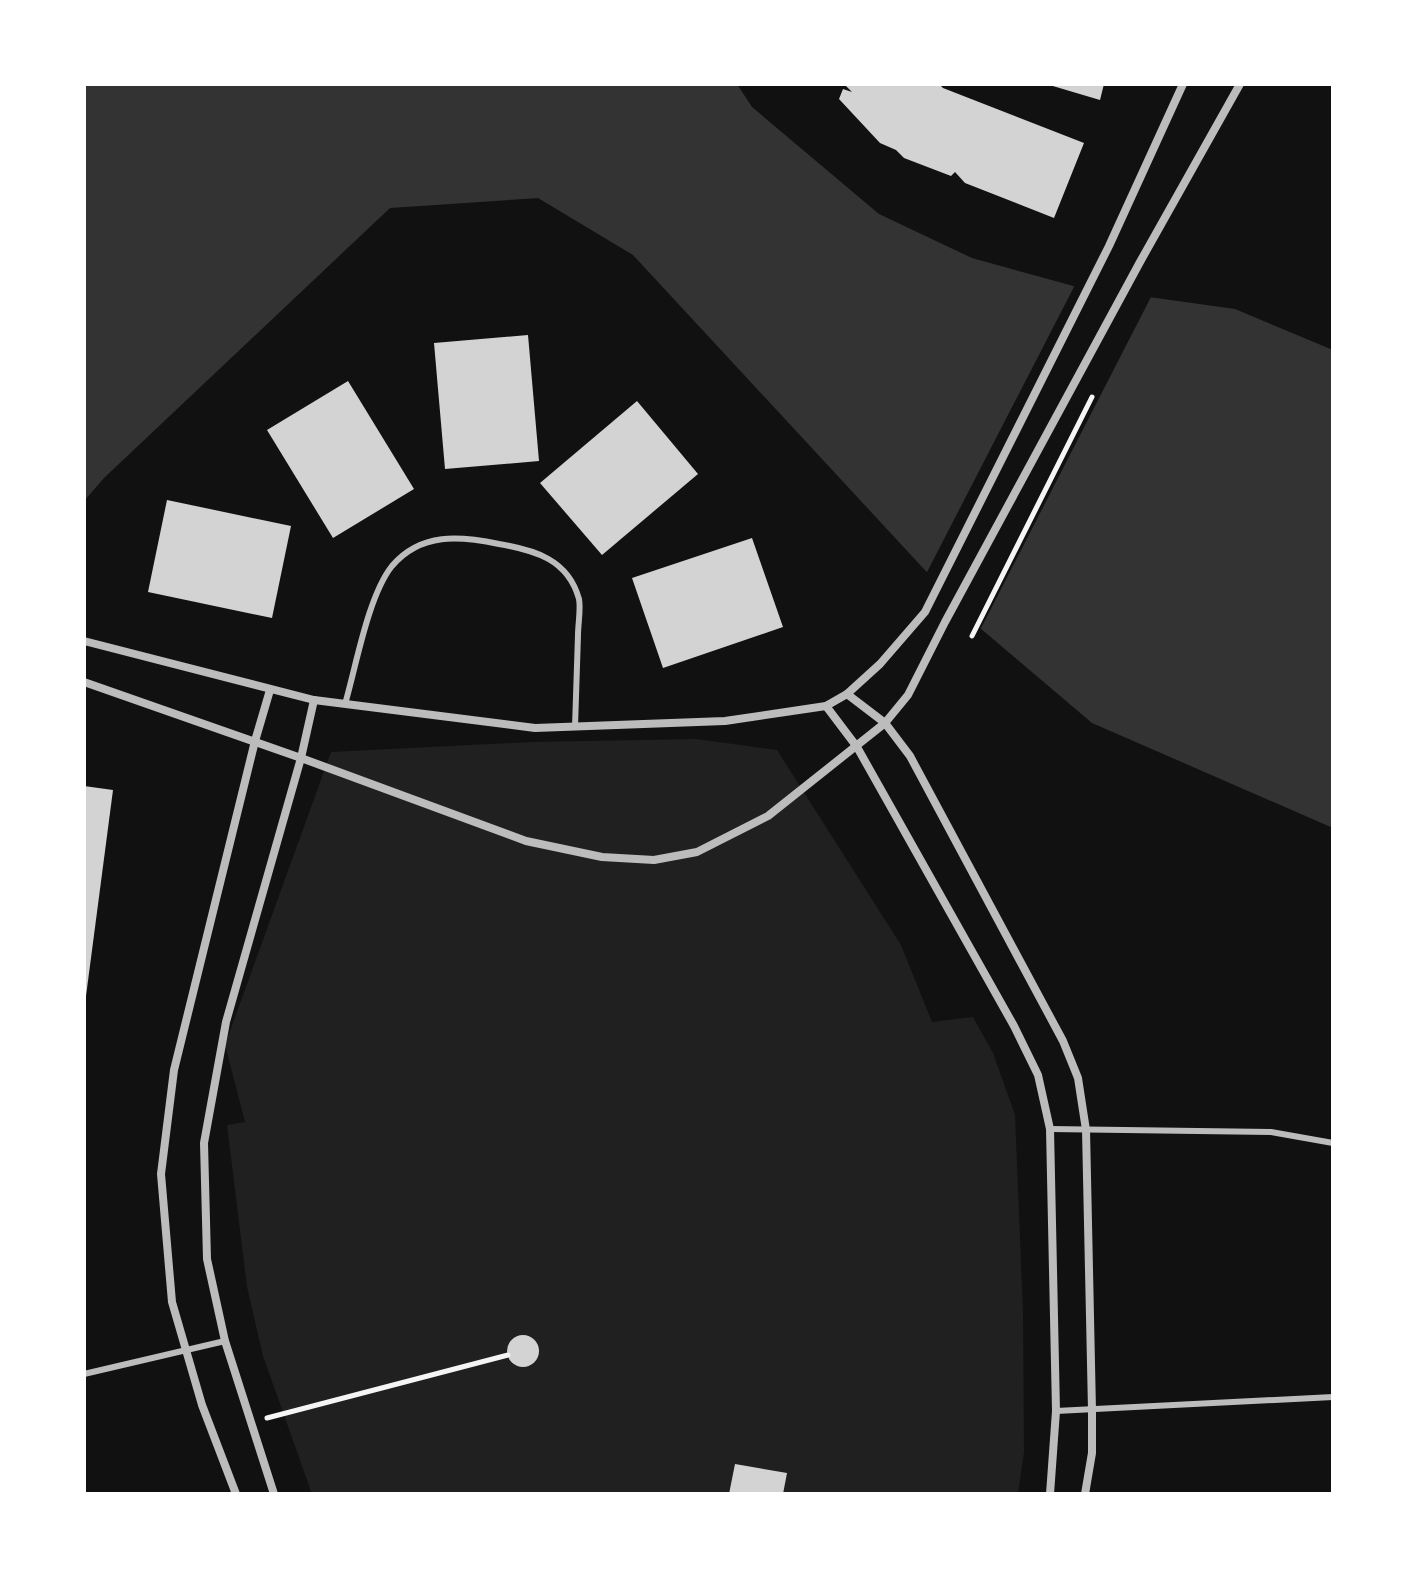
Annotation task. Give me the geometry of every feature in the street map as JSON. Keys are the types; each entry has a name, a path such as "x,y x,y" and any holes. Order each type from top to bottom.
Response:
{"street":[{"path":"84,641 314,700 535,728 725,721 826,706 847,694 880,664 925,612 1109,246 1183,84"},
{"path":"84,682 526,841 602,857 654,860 697,852 768,816 885,723 908,695 1140,262 1240,84"},
{"path":"236,1494 185,1352 172,1302 161,1174 174,1070 270,690"},
{"path":"847,694 885,723 910,756 1063,1041 1078,1078 1086,1130 1092,1410 1092,1453 1085,1494"},
{"path":"274,1494 225,1341 207,1259 204,1143 226,1022 301,758 314,700"},
{"path":"826,706 857,747 1014,1026 1038,1075 1050,1129 1056,1411 1050,1494"}],"lane":[{"path":"345,704 376,597 392,567 411,550 436,539 463,536 535,551 550,559 567,576 579,600 575,727"},
{"path":"1050,1129 1271,1132 1333,1143"},
{"path":"84,1374 225,1341"},
{"path":"1056,1411 1333,1397"}],"path":[{"path":"972,636 1094,394"},
{"path":"250,1423 508,1355"}],"shaded area":[{"path":"84,84 737,84 752,107 879,214 972,258 1077,287 1235,309 1333,350 1333,828 1092,723 973,622 633,255 538,198 390,208 104,478 84,501"},
{"path":"696,739 777,750 901,945 932,1022 973,1017 993,1053 1015,1115 1023,1312 1024,1452 1018,1494 312,1494 263,1356 247,1287 227,1125 245,1122 225,1045 331,752 532,742"}],"pier":[{"path":"1076,283 1152,295 979,632 925,576"}],"building":[{"path":"844,84 939,84 1084,143 1054,218 965,183 955,172 951,176 904,158 896,150 880,143 839,99 843,89 852,92"},
{"path":"1046,84 1104,84 1100,100"},
{"path":"528,335 539,461 445,469 434,343"},
{"path":"348,381 414,489 333,538 267,430"},
{"path":"637,401 698,474 602,555 540,483"},
{"path":"167,500 291,526 272,618 148,592"},
{"path":"752,538 783,627 663,668 632,578"},
{"path":"84,786 113,790 86,996 84,996"},
{"path":"523,1335 535,1339 539,1351 535,1363 523,1367 511,1363 507,1351 511,1339"},
{"path":"735,1464 787,1473 783,1494 729,1494"}]}
